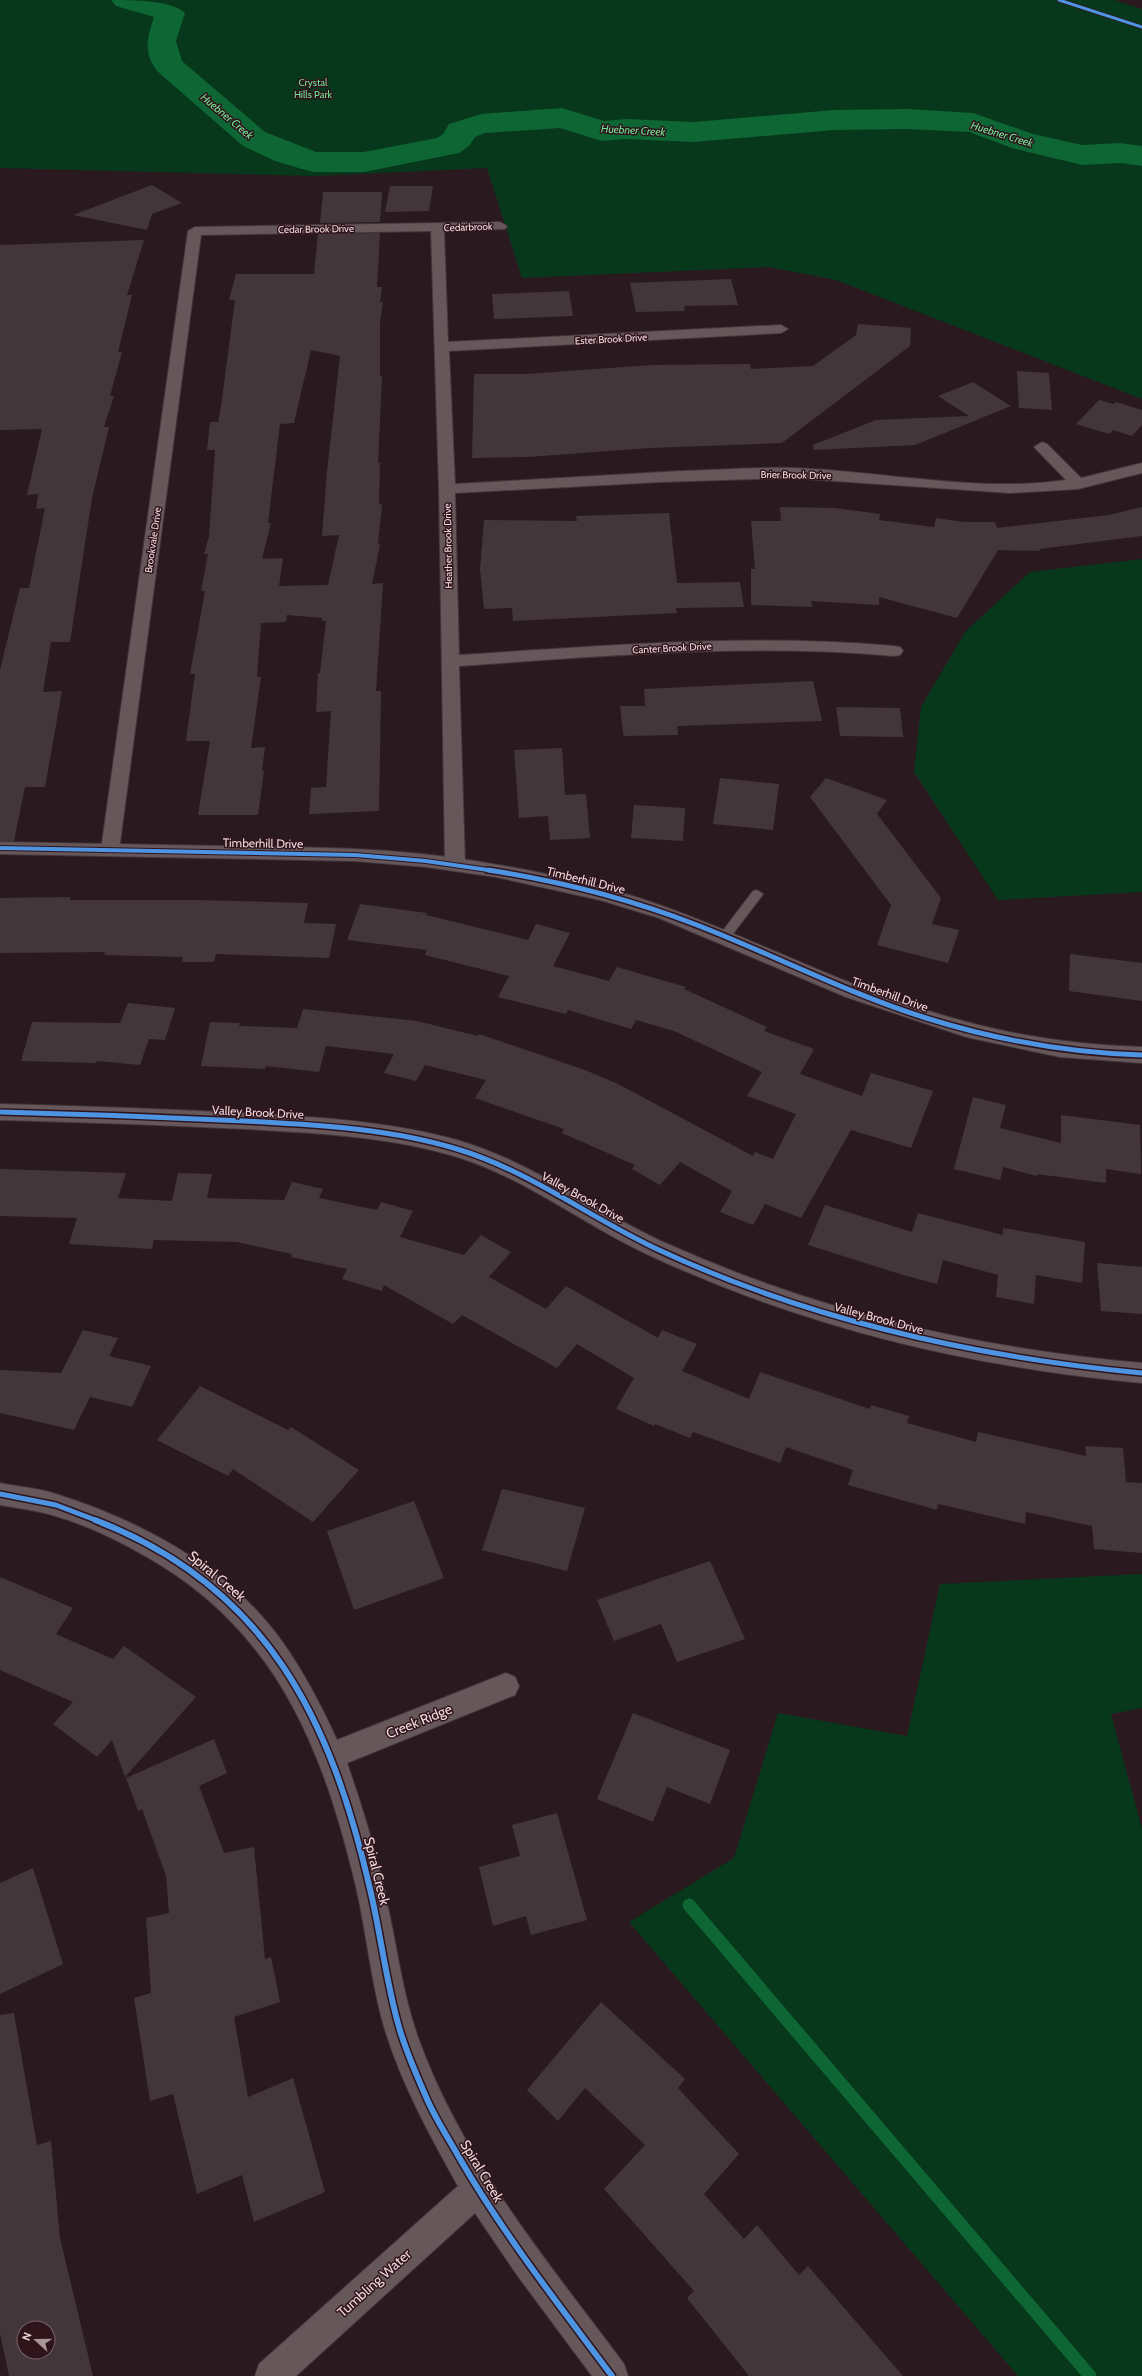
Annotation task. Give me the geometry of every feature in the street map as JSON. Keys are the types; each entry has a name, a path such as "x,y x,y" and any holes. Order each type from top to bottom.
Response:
{"street":[{"name":"Cedarbrook","path":"437,228 500,226"},
{"name":"Cedar Brook Drive","path":"195,231 437,228"},
{"name":"Heather Brook Drive","path":"437,228 447,489 455,864"},
{"name":"Brookvale Drive","path":"110,850 195,231"},
{"name":"Ester Brook Drive","path":"441,347 781,329"},
{"path":"1042,446 1078,484"},
{"name":"Brier Brook Drive","path":"447,489 792,473 871,478 996,490 1052,488 1103,480 1142,468"},
{"name":"Canter Brook Drive","path":"450,661 737,644 834,645 894,651"},
{"name":"Timberhill Drive","path":"0,848 355,855 409,858 455,864 584,889 635,903 725,936 808,974 885,1004 946,1024 999,1038 1050,1048 1142,1056"},
{"name":"Valley Brook Drive","path":"0,1112 296,1123 371,1130 428,1143 486,1158 538,1183 657,1248 753,1290 857,1325 966,1351 1079,1369 1142,1373"},
{"name":"Spiral Creek","path":"0,1494 54,1505 131,1533 166,1552 199,1574 228,1599 271,1647 292,1676 331,1756 354,1826 370,1887 400,2032 428,2101 477,2190 612,2376"},
{"name":"Creek Ridge","path":"331,1756 506,1686"},
{"name":"Tumbling Water","path":"271,2376 477,2190"}],"lane":[{"path":"725,936 757,894"}],"green space":[{"name":"Crystal Hills Park","path":"0,0 1114,0 1142,9 1142,399 836,280 769,267 522,278 487,168 315,176 0,168"},
{"path":"1142,559 1142,892 998,900 914,772 921,707 965,632 1030,572"},
{"path":"1142,1574 1142,1708 1111,1714 1142,1829 1142,2376 1018,2376 629,1922 734,1858 778,1713 907,1736 940,1584"}],"building":[{"path":"152,185 182,203 152,214 147,230 73,215"},
{"path":"390,186 433,186 429,211 385,212"},
{"path":"323,192 382,192 380,222 320,223"},
{"path":"380,233 377,287 382,287 380,302 383,302 380,322 380,376 382,376 378,463 380,463 379,504 382,504 378,544 380,545 372,584 383,583 376,691 381,691 379,811 309,814 311,788 326,787 331,711 316,712 318,673 320,673 326,621 322,621 322,618 287,615 286,622 261,623 257,677 261,677 251,748 265,747 262,771 264,771 258,815 198,815 210,741 186,741 195,674 190,674 205,591 201,591 208,554 204,554 209,536 215,450 207,450 210,422 218,422 221,406 235,300 229,300 236,274 314,274 318,234","holes":["311,350 340,356 327,471 322,536 339,535 328,585 279,586 283,558 262,559 271,523 268,523 280,424 294,423"]},
{"path":"144,240 127,295 132,295 118,352 122,352 110,396 114,396 104,427 109,427 92,498 70,642 51,642 43,692 62,691 45,787 25,787 14,841 0,841 0,670 20,588 29,588 45,508 36,509 38,494 27,495 42,429 0,430 0,245"},
{"path":"731,279 738,305 684,306 685,311 636,312 630,283"},
{"path":"569,291 573,316 494,319 492,294"},
{"path":"858,324 911,328 910,346 782,443 650,448 527,457 472,458 474,374 526,374 652,365 750,364 751,369 813,366 856,335"},
{"path":"1017,371 1049,373 1052,410 1019,408"},
{"path":"973,382 1011,406 915,445 814,450 813,445 876,420 969,416 938,396"},
{"path":"1099,400 1114,404 1116,402 1142,410 1142,425 1132,436 1113,430 1109,434 1076,424"},
{"path":"780,507 835,508 880,514 879,520 934,527 936,518 964,522 995,522 997,528 1109,515 1142,507 1142,536 1039,549 1040,551 998,550 957,618 879,597 879,605 811,601 812,607 751,605 751,569 755,569 751,521 781,521"},
{"path":"669,513 677,583 740,582 744,607 676,608 677,613 513,621 512,608 484,609 480,569 484,520 577,521 576,516"},
{"path":"813,681 822,721 677,726 678,735 624,736 623,733 620,706 645,706 644,689"},
{"path":"836,707 900,708 903,737 840,736"},
{"path":"562,748 565,795 586,794 590,838 550,840 548,816 519,818 514,750"},
{"path":"720,778 779,784 773,830 713,824"},
{"path":"826,778 887,800 877,814 941,898 932,924 959,930 948,963 877,945 891,905 810,797"},
{"path":"634,805 685,808 683,841 631,838"},
{"path":"70,897 70,900 196,900 308,903 304,923 336,924 329,958 216,954 214,962 182,962 183,957 104,955 105,952 0,953 0,898"},
{"path":"360,904 427,913 426,915 528,940 536,924 570,933 553,966 609,981 617,967 686,987 684,989 767,1027 764,1031 814,1049 800,1074 862,1096 871,1073 933,1091 911,1148 851,1130 801,1218 765,1204 753,1225 720,1212 732,1191 680,1162 660,1185 632,1169 635,1165 562,1133 564,1129 475,1098 486,1080 425,1065 416,1081 384,1073 394,1054 326,1046 319,1072 266,1066 265,1069 201,1066 210,1022 240,1023 239,1026 297,1028 303,1009 417,1021 478,1036 479,1034 585,1070 618,1084 753,1156 755,1152 773,1159 796,1114 747,1096 762,1072 674,1031 636,1020 631,1029 568,1010 566,1014 498,997 509,976 425,955 427,950 347,940"},
{"path":"1070,954 1142,963 1142,1001 1069,991"},
{"path":"128,1003 175,1008 165,1040 149,1039 140,1065 97,1061 96,1063 21,1061 32,1022 120,1023"},
{"path":"973,1097 1006,1105 1000,1128 1061,1143 1061,1115 1140,1125 1141,1174 1106,1169 1106,1183 1037,1174 1037,1176 1003,1167 1000,1180 954,1169"},
{"path":"0,1169 126,1173 118,1198 172,1201 178,1173 212,1174 207,1198 284,1200 292,1182 323,1189 319,1198 377,1210 381,1202 413,1211 400,1237 464,1255 481,1235 511,1252 489,1277 546,1309 566,1286 658,1338 662,1330 697,1344 682,1371 749,1399 760,1372 870,1409 871,1405 909,1416 907,1423 976,1442 978,1432 1086,1456 1085,1446 1123,1448 1126,1482 1142,1483 1142,1553 1094,1549 1092,1526 1026,1512 1025,1524 938,1504 937,1510 848,1485 853,1470 786,1447 780,1463 693,1432 690,1438 655,1424 654,1426 616,1409 634,1378 577,1344 557,1368 462,1315 453,1324 384,1285 382,1291 342,1279 347,1269 291,1257 292,1254 237,1242 154,1240 152,1249 69,1244 77,1218 0,1216"},
{"path":"825,1205 912,1232 918,1213 1003,1235 1003,1228 1085,1242 1082,1283 1036,1275 1034,1304 996,1297 998,1275 943,1260 937,1284 903,1275 808,1245"},
{"path":"1097,1263 1142,1267 1142,1314 1101,1311"},
{"path":"83,1330 118,1338 109,1356 151,1366 132,1407 90,1397 74,1430 0,1413 0,1370 61,1373"},
{"path":"200,1386 288,1430 291,1427 359,1470 313,1522 233,1469 228,1476 157,1440"},
{"path":"502,1489 585,1508 567,1571 482,1550"},
{"path":"414,1501 444,1578 354,1610 327,1531"},
{"path":"710,1561 745,1639 677,1662 661,1624 614,1641 597,1600"},
{"path":"0,1577 73,1608 56,1634 113,1659 124,1646 196,1697 125,1777 112,1740 97,1757 53,1724 73,1702 0,1670"},
{"path":"633,1713 730,1750 710,1804 667,1787 653,1822 597,1799"},
{"path":"214,1739 227,1773 199,1786 224,1853 254,1847 265,1959 271,1957 280,2002 234,2017 248,2097 293,2078 325,2192 254,2222 242,2175 197,2194 173,2094 150,2101 134,1998 151,1993 146,1918 169,1913 166,1876 142,1809 138,1811 126,1778"},
{"path":"557,1813 587,1920 531,1935 526,1916 493,1926 479,1867 520,1856 512,1825"},
{"path":"33,1868 63,1964 0,1994 0,1883"},
{"path":"601,2002 685,2079 678,2088 739,2154 704,2194 744,2239 757,2225 799,2275 808,2266 903,2376 749,2376 687,2298 694,2291 604,2189 645,2145 585,2088 558,2121 527,2090"},
{"path":"14,2013 37,2145 51,2141 60,2238 93,2376 9,2376 0,2333 0,2015"}],"waterway":[{"name":"Huebner Creek","path":"126,0 170,13 161,41 168,65 254,139 287,154 314,162 364,162 447,146 458,139 460,131 481,124 562,118 602,131 626,129 694,132 834,120 908,119 973,123 1023,141 1082,155 1120,153 1142,156"},
{"path":"689,1905 1090,2376"}],"cycle path":[{"path":"1059,0 1142,27"},
{"path":"0,848 355,855 390,857 461,865 531,877 600,893 666,914 729,938 853,992 945,1024 1007,1040 1060,1050 1142,1055"},
{"path":"0,1112 153,1116 336,1127 366,1130 426,1141 485,1158 508,1167 659,1250 717,1275 775,1297 835,1317 895,1333 1017,1359 1142,1373"},
{"path":"0,1494 56,1505 125,1531 183,1564 231,1603 271,1647 304,1698 330,1755 352,1819 370,1888 399,2027 435,2116 470,2177 489,2206 529,2264 612,2376"}]}
